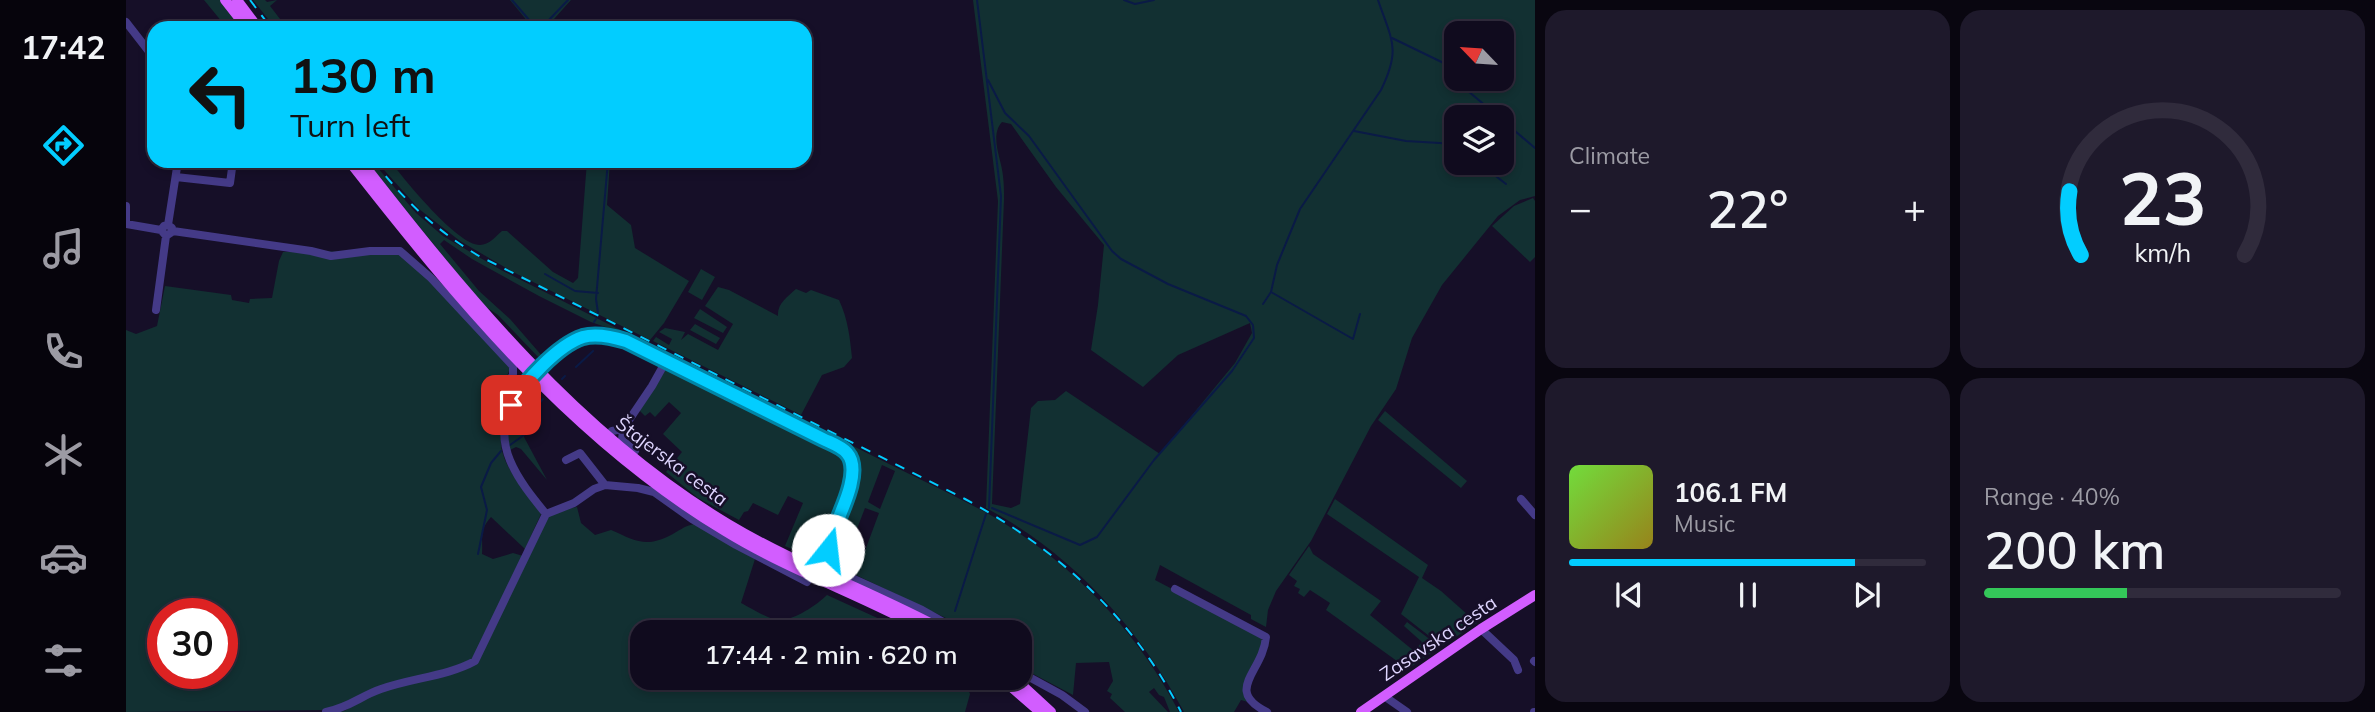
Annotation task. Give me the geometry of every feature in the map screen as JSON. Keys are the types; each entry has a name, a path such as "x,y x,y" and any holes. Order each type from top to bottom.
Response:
{"main road":[{"path":"225,0 242,21"},
{"path":"237,0 253,21"},
{"path":"355,168 452,282"},
{"path":"366,168 452,282"},
{"name":"Štajerska cesta","path":"452,282 616,453 694,512 765,554 904,620"},
{"name":"Štajerska cesta","path":"537,373 630,455 701,507 782,554 924,620"},
{"name":"Zasavska cesta","path":"1362,712 1481,629 1534,598"},
{"path":"1015,690 1040,712"},
{"path":"1027,690 1051,712"}],"street":[{"path":"126,22 147,49"},
{"path":"156,310 177,168"},
{"path":"176,177 230,183 232,168"},
{"path":"126,206 126,224 331,256 370,251 400,251 431,278 513,366 513,374 505,392 514,399"},
{"path":"545,514 525,489 507,457 505,428 514,399 560,350 583,337 611,337 626,341 843,449 853,464 853,476 829,541 830,562 845,575 940,620"},
{"path":"635,451 612,431 623,429 666,361"},
{"path":"566,460 580,453 605,485"},
{"path":"326,712 347,707 383,688 456,670 475,661 545,514 574,503 605,485 654,492 736,545 807,582"},
{"path":"1521,499 1535,515"},
{"path":"1175,589 1266,637 1262,655 1246,690 1248,699 1267,712"},
{"path":"1481,629 1514,660 1518,670"},
{"path":"1032,679 1062,695 1085,712"},
{"path":"1384,696 1407,712"}],"green space":[{"path":"204,0 221,0 237,21 221,21"},
{"path":"253,0 277,0 270,6 282,21 270,21"},
{"path":"510,0 571,0 552,21 527,21"},
{"path":"973,0 1535,0 1535,196 1520,200 1498,216 1442,285 1412,338 1396,389 1371,426 1311,541 1276,591 1268,610 1266,627 1251,619 1251,615 1160,565 1155,580 1258,634 1264,642 1247,682 1248,702 1241,700 1234,712 1184,712 1146,651 1100,595 1046,547 986,508 998,201","holes":["1002,122 1011,124 1056,187 1104,245 1091,350 1143,387 1178,355 1250,323 1252,333 1235,363 1160,454 1066,391 1055,400 1038,401 1031,408 1020,504 1011,508 992,504 1004,199 1003,176 996,141"]},
{"path":"372,168 378,168 416,213 443,236 501,270 648,344 646,346 613,335 614,330 591,322 539,296 472,259 444,240 440,244 479,291 510,319 543,357 561,345 544,360 540,359 498,315 483,305"},
{"path":"382,168 396,168 458,235 483,245 502,231 507,231 553,272 573,283 578,278 586,168 610,168 607,205 631,225 635,248 689,281 664,323 650,340 513,272 460,241 419,209"},
{"path":"1533,198 1535,257 1530,262 1492,226 1514,206"},
{"path":"394,251 424,273 510,368 502,391 507,407 501,446 510,470 541,514 525,549 491,517 485,526 482,554 493,559 513,553 523,556 475,659 327,710 126,712 126,330 136,334 157,326 165,286 231,295 232,300 249,303 250,299 272,298 283,252"},
{"path":"701,269 715,277 702,300 688,292"},
{"path":"718,287 778,316 781,304 796,289 806,293 811,290 839,300 847,321 852,358 844,367 822,375 801,415 653,341 656,337 669,345 672,339 659,332 665,328 685,332 681,340 688,334 718,350 733,324 705,306"},
{"path":"700,309 727,327 723,333 694,318"},
{"path":"695,324 720,338 716,344 690,330"},
{"path":"651,345 954,496 1015,530 1071,573 1097,598 1142,652 1179,712 1170,712 1164,697 1154,688 1149,692 1168,712 1125,712 1110,698 1112,694 1107,691 1113,681 1109,662 1076,663 1073,695 1032,673 1032,620 950,620 856,575 879,513 865,508 843,565 837,563 830,549 831,543 855,478 858,459 841,445 649,348","holes":["882,465 895,471 880,509 868,502"]},
{"path":"665,367 841,454 846,460 849,465 848,479 824,544 825,561 820,562 785,546 803,503 788,496 778,515 753,503 739,520 698,498 666,472 682,452 663,434 681,413 669,402 655,417 650,412 645,416 639,410"},
{"path":"514,407 529,411 524,437 547,480 521,449 516,447 508,451 508,423"},
{"path":"1385,411 1467,481 1461,488 1378,420"},
{"path":"1335,499 1428,565 1422,578 1477,623 1442,646 1401,614 1419,577 1327,514"},
{"path":"577,507 581,523 595,535 611,530 646,542 661,540 694,524 755,559 741,603 777,620 630,620 630,690 968,690 970,694 965,712 336,712 344,711 376,693 476,663 547,517 564,509"},
{"path":"1309,546 1313,554 1381,601 1370,615 1414,651 1422,642 1404,626 1407,622 1440,647 1408,669 1326,610 1330,603 1310,590 1304,597 1298,593 1300,589 1294,586 1297,581 1289,575"},
{"path":"827,595 882,620 783,620 797,616"}],"waterway":[{"path":"512,0 530,21"},
{"path":"548,21 568,0"},
{"path":"977,0 1001,196 989,508"},
{"path":"1124,0 1135,4 1154,0"},
{"path":"1263,304 1271,292 1277,265 1300,209 1381,90 1387,76 1393,54 1392,45 1378,0"},
{"path":"1392,38 1456,69 1456,81 1485,105"},
{"path":"988,80 1005,113 1029,136 1112,251 1121,259 1168,284 1246,316 1253,325 1254,338 1232,371 1154,460 1097,537 1080,545 992,508"},
{"path":"1514,130 1535,148"},
{"path":"1354,131 1406,141 1444,143"},
{"path":"598,313 596,299 607,168"},
{"path":"1494,175 1506,184"},
{"path":"545,274 575,291 598,293"},
{"path":"1271,292 1353,339 1360,314"},
{"path":"576,367 593,351"},
{"path":"562,379 565,376"},
{"path":"535,408 543,399"},
{"path":"510,445 524,435 526,420 530,414"},
{"path":"478,554 487,510 481,487 491,463 501,451"},
{"path":"955,611 986,514"}],"railway":[{"path":"250,0 266,21"},
{"path":"380,168 422,214 479,256 965,499 1031,540 1061,563 1116,616 1162,678 1181,712"}],"route":[{"path":"511,405 528,381 560,350 583,337 611,337 646,350 843,449 849,455 853,464 853,476 828,550"}]}
